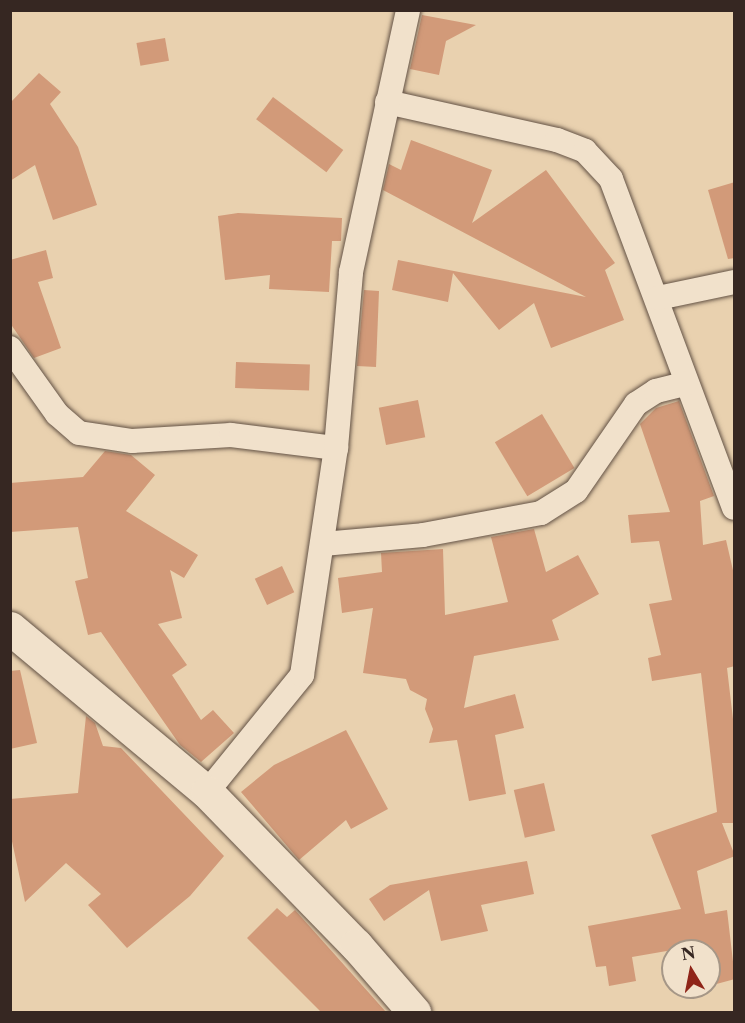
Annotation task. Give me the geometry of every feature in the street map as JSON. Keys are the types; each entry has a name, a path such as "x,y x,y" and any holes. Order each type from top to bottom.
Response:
{"street":[{"path":"207,792 302,675 336,448 351,272 408,10"},
{"path":"387,102 474,119 585,151 611,179 657,298 685,384 735,508"},
{"path":"657,298 735,282"},
{"path":"10,348 57,414 79,433 132,441 231,435 336,448"},
{"path":"323,544 423,535 541,513 576,491 636,404 656,391 685,384"},
{"path":"10,628 207,792 414,1012"}],"building":[{"path":"422,15 476,25 446,41 439,75 410,69"},
{"path":"165,38 169,61 140,66 136,43"},
{"path":"39,73 61,92 50,104 78,147 97,205 53,220 35,165 10,181 10,103"},
{"path":"273,97 343,150 326,172 256,119"},
{"path":"411,140 492,170 472,223 546,170 615,263 605,270 624,320 551,348 534,303 499,330 453,273 448,302 392,290 398,260 586,297 383,190 389,164 401,170"},
{"path":"735,182 735,258 728,259 708,190"},
{"path":"238,213 342,218 341,241 332,241 329,292 269,289 270,275 225,280 218,216"},
{"path":"46,250 53,278 38,282 61,348 34,358 10,323 10,260"},
{"path":"364,290 379,291 376,367 357,366"},
{"path":"236,362 310,365 309,391 235,388"},
{"path":"418,400 425,437 386,445 379,408"},
{"path":"679,401 714,496 700,501 703,545 726,540 735,579 735,666 727,668 735,736 735,823 722,823 735,856 697,871 705,914 727,910 735,979 721,983 721,939 661,939 661,952 632,957 636,981 609,986 606,966 596,967 588,926 681,909 651,835 717,812 701,673 652,681 648,658 661,655 649,604 672,600 659,541 631,543 628,515 670,512 640,424 656,408"},
{"path":"542,414 574,468 527,496 495,442"},
{"path":"105,451 131,455 155,475 126,511 198,555 184,578 170,570 182,618 158,624 187,665 172,675 201,720 213,710 234,733 201,762 180,745 101,632 88,635 75,581 88,578 78,527 10,532 10,483 83,477"},
{"path":"534,529 546,572 578,555 599,594 552,620 559,640 474,656 464,708 515,694 524,728 495,735 506,794 469,801 457,740 429,743 433,729 425,709 427,699 410,690 406,679 363,673 373,608 342,613 338,578 382,572 381,553 443,549 445,615 508,602 491,537"},
{"path":"282,566 294,592 267,605 255,579"},
{"path":"20,670 37,743 10,749 10,671"},
{"path":"86,716 95,723 103,746 121,748 224,856 190,896 127,948 88,905 101,894 66,863 25,902 10,832 10,799 78,793"},
{"path":"346,730 388,809 351,829 346,820 299,860 241,792 274,765"},
{"path":"544,783 555,831 525,838 514,790"},
{"path":"527,861 534,894 481,905 488,931 441,941 429,890 384,921 369,899 390,885"},
{"path":"277,908 287,917 295,910 386,1012 321,1012 247,938"}]}
